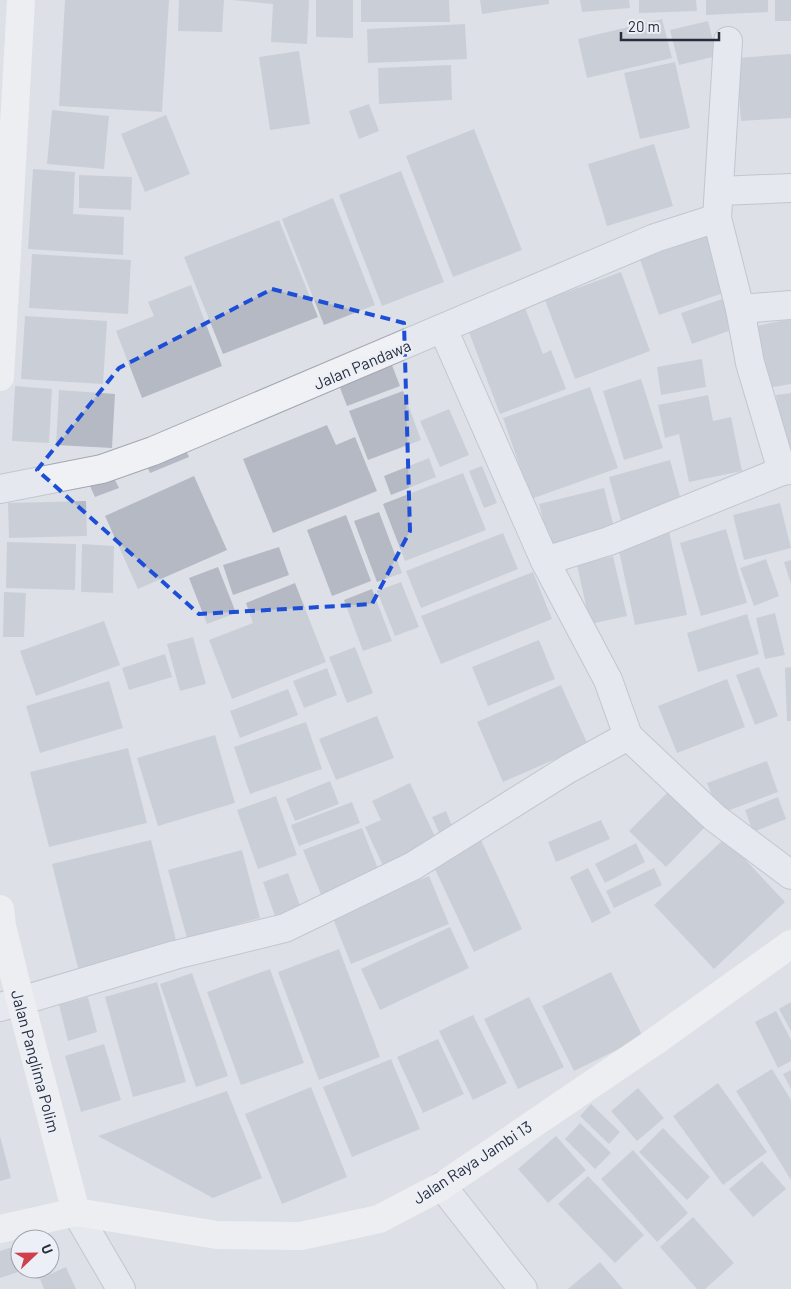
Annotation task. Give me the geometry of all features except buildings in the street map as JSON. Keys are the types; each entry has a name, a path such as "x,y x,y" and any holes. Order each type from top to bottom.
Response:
{"street":[{"path":"0,377 21,0"},
{"path":"545,561 609,541 787,470 750,363 740,309 717,218 728,41"},
{"path":"719,191 791,188"},
{"name":"Jalan Pandawa","path":"0,489 102,469 153,451 655,238 717,218"},
{"path":"740,309 791,305"},
{"path":"443,329 545,561 608,680 628,736 715,818 791,875"},
{"path":"10,1005 175,955 285,928 413,866 568,769 628,736"},
{"name":"Jalan Panglima Polim","path":"0,909 10,1005 76,1212"},
{"name":"Jalan Raya Jambi 13","path":"76,1212 217,1234 301,1236 379,1219 442,1186 654,1042 791,944"},
{"path":"442,1186 523,1289"},
{"path":"0,1229 76,1212 121,1289"}],"highlighted area":[{"path":"272,289 404,323 410,531 372,604 199,614 37,470 119,368"}]}
